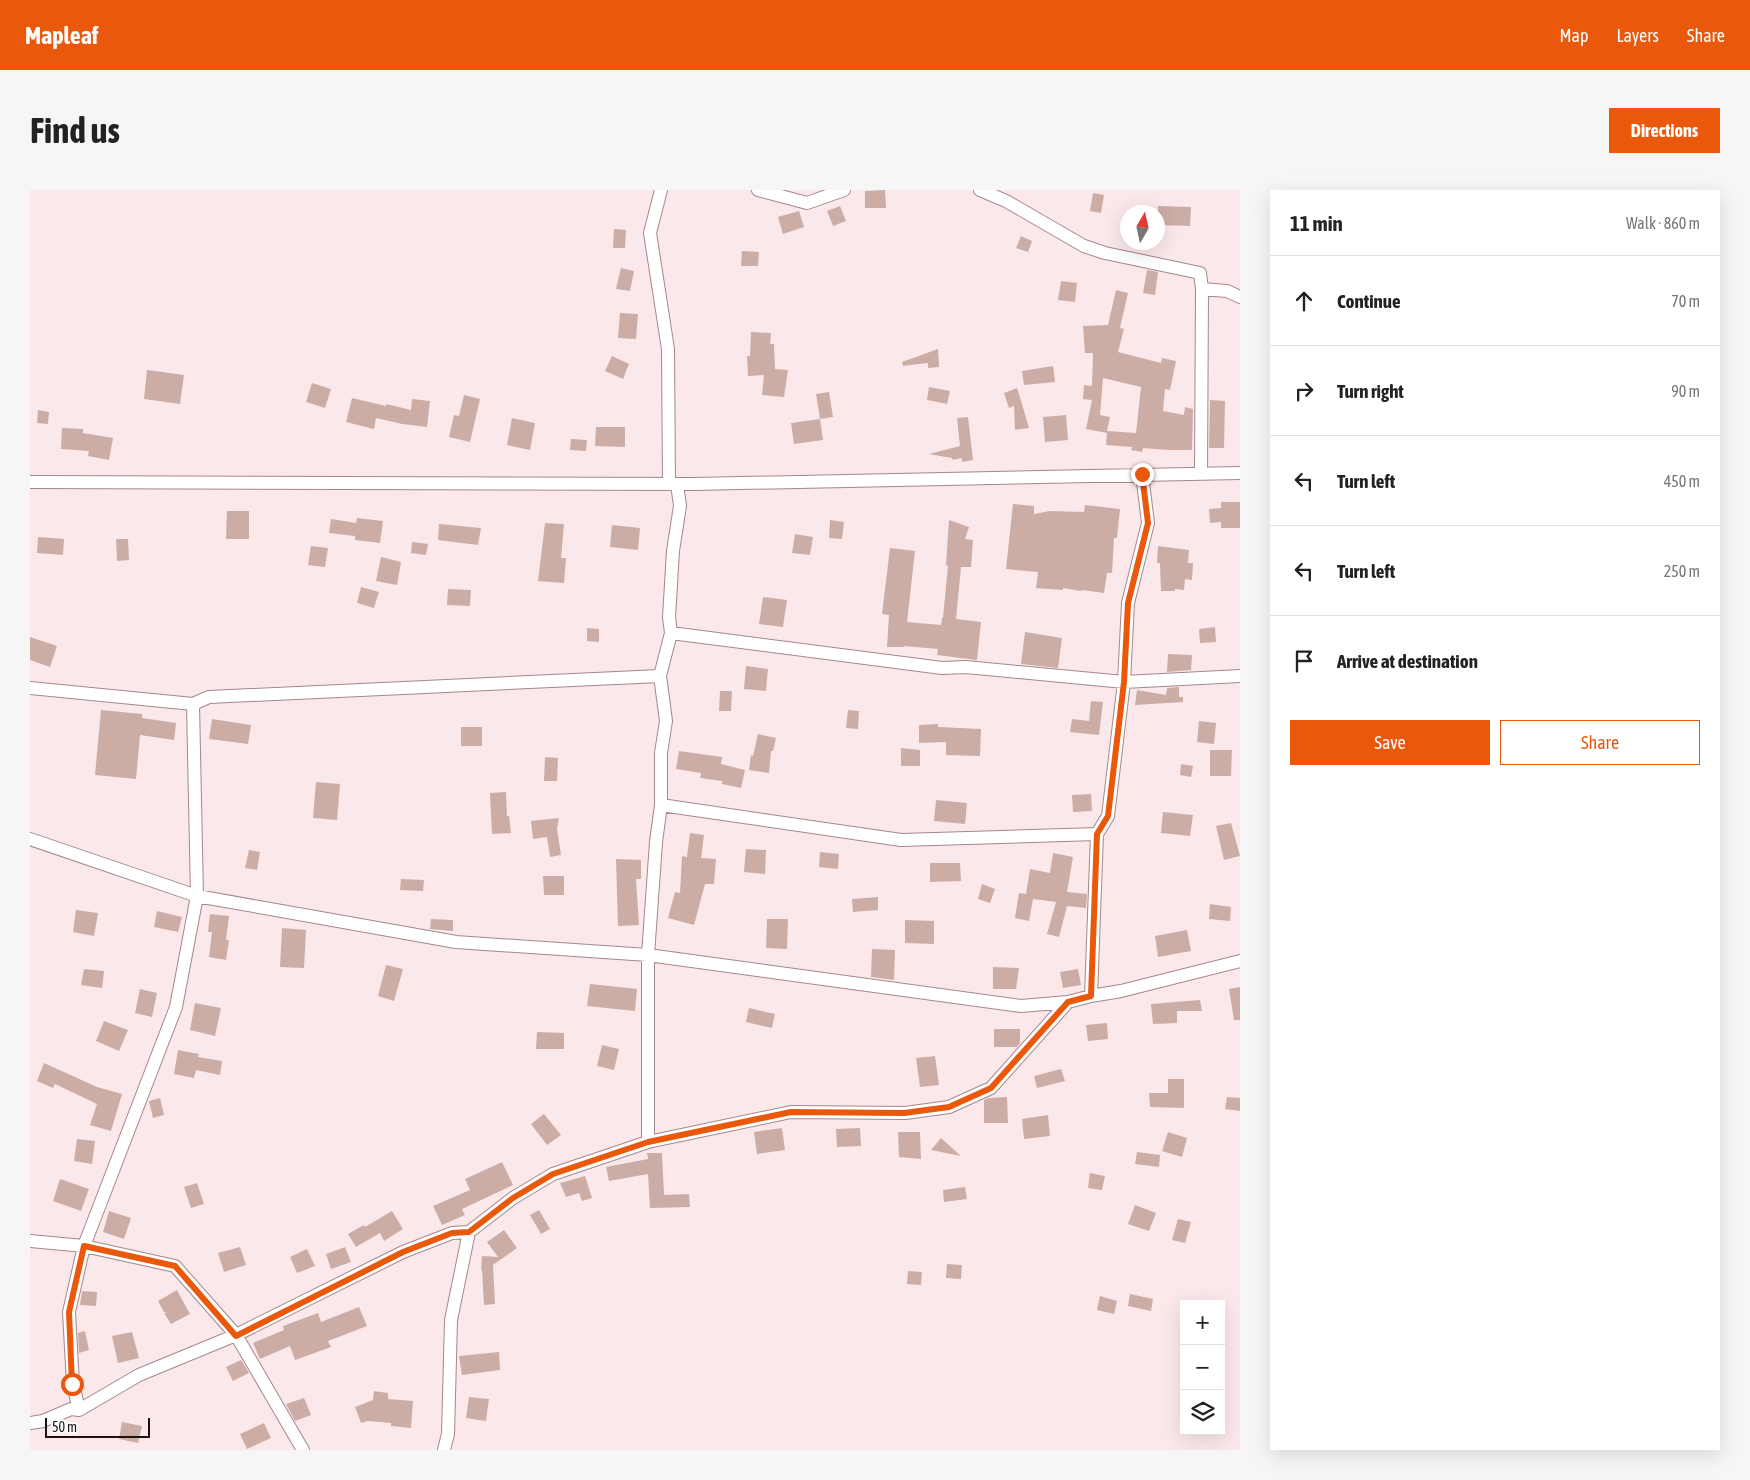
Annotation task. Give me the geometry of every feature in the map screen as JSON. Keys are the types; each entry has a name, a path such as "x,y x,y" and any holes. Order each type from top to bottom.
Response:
{"street":[{"path":"661,190 650,233 668,349 669,484"},
{"path":"758,190 807,203 844,190"},
{"path":"980,190 1006,201 1084,246 1104,253 1200,273 1202,289 1201,474"},
{"path":"1202,289 1227,291 1240,297"},
{"path":"669,484 1240,473"},
{"path":"1091,996 1097,834 1108,816 1124,682 1128,603 1148,523 1142,474"},
{"path":"30,482 678,484 680,506 673,551 669,617 672,633 660,676 666,721 661,753 660,805 648,955 648,1142"},
{"path":"672,633 942,668 966,667 1124,682 1240,676"},
{"path":"30,688 193,704 209,698 660,676"},
{"path":"78,1410 72,1384 69,1312 84,1246 176,1007 197,896 193,704"},
{"path":"660,805 901,840 1097,834"},
{"path":"30,839 197,896 456,942 648,955 1021,1006 1068,1002 1091,996 1121,992 1240,962"},
{"path":"30,1423 43,1421 71,1409 78,1410 139,1375 236,1336 403,1252 452,1233 469,1232 513,1198 553,1174 648,1142 791,1112 904,1113 949,1107 991,1088 1068,1002"},
{"path":"444,1450 448,1434 451,1320 469,1232"},
{"path":"30,1241 84,1246 175,1266 236,1336 303,1450"}],"building":[{"path":"885,190 886,208 865,208 865,191"},
{"path":"1093,193 1104,195 1101,213 1090,211"},
{"path":"840,206 846,221 833,226 827,211"},
{"path":"1165,206 1191,207 1190,226 1165,225"},
{"path":"799,211 804,227 783,234 778,217"},
{"path":"614,229 626,230 625,248 613,248"},
{"path":"1021,236 1032,241 1028,252 1016,248"},
{"path":"742,251 759,252 758,266 741,266"},
{"path":"621,268 634,271 630,291 616,289"},
{"path":"1147,270 1158,272 1155,295 1143,293"},
{"path":"1061,281 1077,283 1075,302 1058,300"},
{"path":"1116,290 1128,293 1120,328 1124,329 1118,352 1161,363 1162,358 1176,361 1170,390 1165,389 1163,411 1184,415 1185,407 1193,409 1192,450 1143,448 1142,452 1131,450 1132,447 1106,445 1107,433 1086,429 1092,400 1083,399 1084,385 1092,386 1093,353 1085,353 1083,326 1108,325","holes":["1103,378 1141,387 1136,433 1107,431 1110,417 1100,415"]},
{"path":"620,313 638,314 636,339 618,338"},
{"path":"751,332 771,333 770,344 774,344 775,369 788,370 784,397 762,395 764,375 748,376 747,356 750,356"},
{"path":"938,349 939,367 928,368 928,363 903,366 902,362"},
{"path":"612,356 629,364 623,379 605,371"},
{"path":"1053,366 1055,382 1024,385 1022,371"},
{"path":"147,370 184,375 180,404 144,399"},
{"path":"312,383 331,389 325,408 306,402"},
{"path":"929,387 950,391 947,404 927,400"},
{"path":"1017,388 1029,428 1015,430 1014,406 1009,408 1004,393"},
{"path":"829,392 833,417 820,419 816,394"},
{"path":"464,395 480,399 470,442 449,437 454,415 459,416"},
{"path":"352,398 411,410 412,399 430,401 427,427 376,418 374,429 346,422"},
{"path":"1210,400 1225,401 1224,448 1209,448"},
{"path":"38,410 49,412 48,424 37,423"},
{"path":"1066,415 1068,440 1045,442 1043,417"},
{"path":"968,417 973,460 962,462 962,458 953,460 952,458 929,454 960,446 957,418"},
{"path":"512,418 535,423 530,450 507,445"},
{"path":"820,419 823,440 794,444 791,423"},
{"path":"596,427 625,427 625,447 595,446"},
{"path":"62,428 83,429 83,433 113,438 109,460 88,456 89,451 61,449"},
{"path":"571,439 587,440 586,451 570,450"},
{"path":"1221,502 1240,502 1240,528 1221,528 1221,522 1210,523 1209,509 1221,508"},
{"path":"1013,504 1034,506 1034,514 1050,511 1084,512 1085,505 1120,509 1117,538 1114,538 1112,573 1107,573 1104,593 1063,588 1063,590 1036,588 1038,572 1006,569"},
{"path":"227,511 249,511 249,539 226,539"},
{"path":"357,518 383,521 380,543 355,540 355,536 329,533 331,519 356,523"},
{"path":"830,520 844,522 842,539 829,538"},
{"path":"949,520 969,527 965,539 973,540 971,567 961,567 956,619 981,622 977,660 937,655 938,649 904,646 887,647 889,615 882,614 890,548 915,551 907,622 941,625 948,566 946,565"},
{"path":"545,523 564,524 561,558 566,558 564,583 538,581"},
{"path":"439,524 481,528 478,545 438,540"},
{"path":"612,525 640,528 638,550 610,547"},
{"path":"795,534 813,537 810,555 792,553"},
{"path":"38,537 64,539 63,555 37,553"},
{"path":"116,539 128,539 129,560 117,561"},
{"path":"412,542 428,544 426,555 411,553"},
{"path":"311,546 328,548 325,567 308,565"},
{"path":"1158,546 1189,550 1188,563 1193,563 1192,580 1185,579 1184,590 1161,591 1160,563 1157,563"},
{"path":"381,557 401,562 397,585 376,581"},
{"path":"361,587 379,592 374,608 357,603"},
{"path":"448,589 471,590 470,606 447,605"},
{"path":"763,597 787,600 783,627 759,624"},
{"path":"1215,627 1216,642 1200,643 1199,629"},
{"path":"587,628 599,629 599,642 587,641"},
{"path":"1025,632 1062,638 1058,668 1021,664"},
{"path":"30,637 57,646 50,667 30,660"},
{"path":"1168,654 1192,655 1191,670 1167,672"},
{"path":"746,666 768,669 766,691 744,689"},
{"path":"1179,687 1179,697 1183,697 1183,702 1135,705 1137,690 1166,695 1167,688"},
{"path":"720,691 732,691 731,711 719,711"},
{"path":"1091,701 1103,702 1099,735 1070,732 1072,719 1089,721"},
{"path":"101,710 142,714 142,718 176,723 174,740 140,735 136,779 95,775"},
{"path":"848,710 859,711 858,729 846,728"},
{"path":"212,719 251,725 248,744 209,739"},
{"path":"1199,721 1216,723 1214,744 1197,742"},
{"path":"938,724 938,727 981,729 980,756 946,755 946,742 919,743 919,725"},
{"path":"461,727 482,727 482,746 461,746"},
{"path":"758,734 776,738 773,751 771,751 769,773 749,770 751,755 753,756"},
{"path":"901,748 920,750 920,766 901,766"},
{"path":"1210,750 1232,750 1231,776 1210,776"},
{"path":"679,751 722,757 721,764 745,770 741,788 722,784 722,781 700,778 701,773 676,769"},
{"path":"545,757 558,758 557,781 544,781"},
{"path":"1181,764 1193,766 1191,777 1180,775"},
{"path":"316,782 340,784 337,820 313,818"},
{"path":"506,792 507,816 509,816 511,833 492,834 490,793"},
{"path":"1091,794 1092,811 1073,812 1072,795"},
{"path":"936,800 967,803 965,824 934,821"},
{"path":"1163,812 1193,815 1190,836 1161,833"},
{"path":"559,818 557,829 561,855 550,857 547,837 533,839 531,821"},
{"path":"1231,823 1240,856 1224,860 1216,826"},
{"path":"690,833 704,835 701,858 716,859 714,884 705,884 694,925 668,918 675,892 680,893 682,856 687,857"},
{"path":"746,849 766,850 765,874 744,872"},
{"path":"249,850 260,852 257,870 245,868"},
{"path":"820,852 839,854 838,869 819,867"},
{"path":"1053,853 1073,857 1067,892 1087,894 1086,908 1067,906 1059,937 1047,934 1056,902 1033,899 1029,921 1015,918 1019,893 1026,894 1030,869 1050,873"},
{"path":"616,859 641,860 641,879 636,879 639,925 618,926"},
{"path":"930,863 960,863 961,881 930,882"},
{"path":"543,876 564,876 564,895 544,895"},
{"path":"401,879 424,880 423,891 400,890"},
{"path":"982,884 995,889 990,903 978,899"},
{"path":"878,897 878,910 853,912 852,899"},
{"path":"1210,904 1231,907 1230,921 1209,919"},
{"path":"76,910 98,913 94,936 73,932"},
{"path":"157,911 182,917 178,932 154,927"},
{"path":"210,914 229,916 226,940 229,940 226,960 209,957 212,932 208,932"},
{"path":"431,919 453,920 453,931 430,929"},
{"path":"767,919 788,919 787,949 766,948"},
{"path":"905,920 934,921 934,944 905,943"},
{"path":"282,928 306,930 304,968 280,967"},
{"path":"1187,930 1191,951 1158,957 1155,936"},
{"path":"872,949 895,950 894,980 871,977"},
{"path":"386,965 403,969 394,1001 378,996"},
{"path":"993,967 1019,968 1016,989 993,989"},
{"path":"84,969 104,971 102,988 81,985"},
{"path":"1078,969 1081,985 1063,988 1060,972"},
{"path":"590,984 637,989 635,1011 587,1006"},
{"path":"1240,987 1240,1020 1234,1020 1229,989"},
{"path":"140,989 157,993 152,1017 135,1013"},
{"path":"1200,1000 1202,1011 1177,1011 1177,1023 1153,1024 1151,1004"},
{"path":"195,1003 221,1008 215,1036 190,1030"},
{"path":"749,1008 775,1014 772,1028 746,1022"},
{"path":"104,1021 128,1030 119,1051 96,1041"},
{"path":"1107,1023 1108,1039 1088,1041 1086,1025"},
{"path":"994,1029 1020,1029 1020,1043 1017,1047 994,1047"},
{"path":"537,1032 564,1033 564,1049 536,1049"},
{"path":"602,1045 619,1049 614,1070 597,1066"},
{"path":"178,1050 199,1054 198,1057 222,1061 220,1075 196,1070 194,1078 174,1074"},
{"path":"935,1056 939,1085 920,1087 916,1058"},
{"path":"44,1063 97,1087 122,1094 111,1131 90,1125 97,1104 55,1084 53,1088 37,1081"},
{"path":"1061,1069 1065,1081 1037,1088 1034,1076"},
{"path":"1168,1079 1184,1079 1184,1108 1150,1107 1149,1093 1168,1093"},
{"path":"1007,1097 1008,1123 984,1123 984,1100"},
{"path":"1227,1097 1240,1098 1240,1111 1225,1109"},
{"path":"160,1098 164,1115 153,1118 149,1101"},
{"path":"544,1114 561,1135 547,1145 531,1124"},
{"path":"1048,1115 1050,1136 1024,1139 1022,1119"},
{"path":"782,1128 785,1150 757,1154 754,1132"},
{"path":"860,1128 861,1146 837,1147 836,1129"},
{"path":"898,1132 920,1132 921,1159 899,1157"},
{"path":"1168,1132 1187,1138 1182,1157 1162,1151"},
{"path":"941,1138 961,1156 931,1150"},
{"path":"77,1139 95,1141 92,1164 74,1161"},
{"path":"1137,1152 1160,1155 1159,1167 1135,1164"},
{"path":"647,1153 662,1153 664,1195 689,1194 690,1207 650,1208 648,1174 609,1181 606,1167 648,1159"},
{"path":"502,1162 513,1185 462,1209 465,1215 442,1225 433,1206 470,1190 465,1179"},
{"path":"1090,1173 1105,1176 1102,1190 1088,1188"},
{"path":"585,1176 592,1198 582,1201 579,1193 566,1197 560,1183"},
{"path":"60,1179 89,1189 81,1211 53,1201"},
{"path":"197,1183 204,1204 191,1208 184,1187"},
{"path":"965,1187 967,1199 944,1202 943,1190"},
{"path":"1135,1205 1156,1213 1149,1231 1128,1224"},
{"path":"539,1210 550,1229 541,1234 530,1215"},
{"path":"109,1211 131,1218 124,1239 103,1232"},
{"path":"392,1211 403,1229 384,1241 380,1233 356,1247 348,1234 364,1225 365,1227"},
{"path":"1178,1219 1191,1222 1185,1243 1172,1240"},
{"path":"504,1230 517,1248 493,1265 495,1304 484,1305 481,1270 482,1256 498,1257 487,1242"},
{"path":"240,1247 246,1265 224,1272 218,1253"},
{"path":"345,1247 351,1262 331,1269 326,1254"},
{"path":"307,1249 315,1266 297,1273 290,1257"},
{"path":"947,1264 962,1265 961,1279 946,1278"},
{"path":"908,1271 922,1272 921,1285 907,1284"},
{"path":"177,1290 190,1314 171,1324 164,1313 168,1312 164,1312 158,1301"},
{"path":"82,1291 97,1292 96,1306 80,1305"},
{"path":"1130,1294 1153,1299 1151,1311 1128,1306"},
{"path":"1100,1296 1117,1301 1114,1314 1097,1310"},
{"path":"359,1307 367,1326 328,1341 331,1347 295,1360 290,1346 260,1359 253,1343 284,1330 283,1326 318,1313 321,1322"},
{"path":"85,1331 89,1350 79,1353 78,1333"},
{"path":"132,1332 139,1358 118,1363 112,1336"},
{"path":"499,1352 500,1370 462,1375 459,1356"},
{"path":"241,1360 249,1373 233,1381 226,1367"},
{"path":"374,1391 388,1393 388,1399 413,1401 411,1428 391,1426 391,1423 368,1421 361,1423 355,1407 373,1400"},
{"path":"469,1397 489,1399 486,1421 466,1418"},
{"path":"304,1398 311,1415 295,1421 286,1404"},
{"path":"122,1422 142,1426 138,1443 119,1439"},
{"path":"264,1423 271,1438 247,1449 240,1434"}],"route":[{"path":"72,1384 69,1312 84,1246 175,1266 236,1336 403,1252 452,1233 469,1232 513,1198 553,1174 648,1142 791,1112 904,1113 949,1107 991,1088 1068,1002 1091,996 1097,834 1108,816 1124,682 1128,603 1148,523 1142,474"}]}
